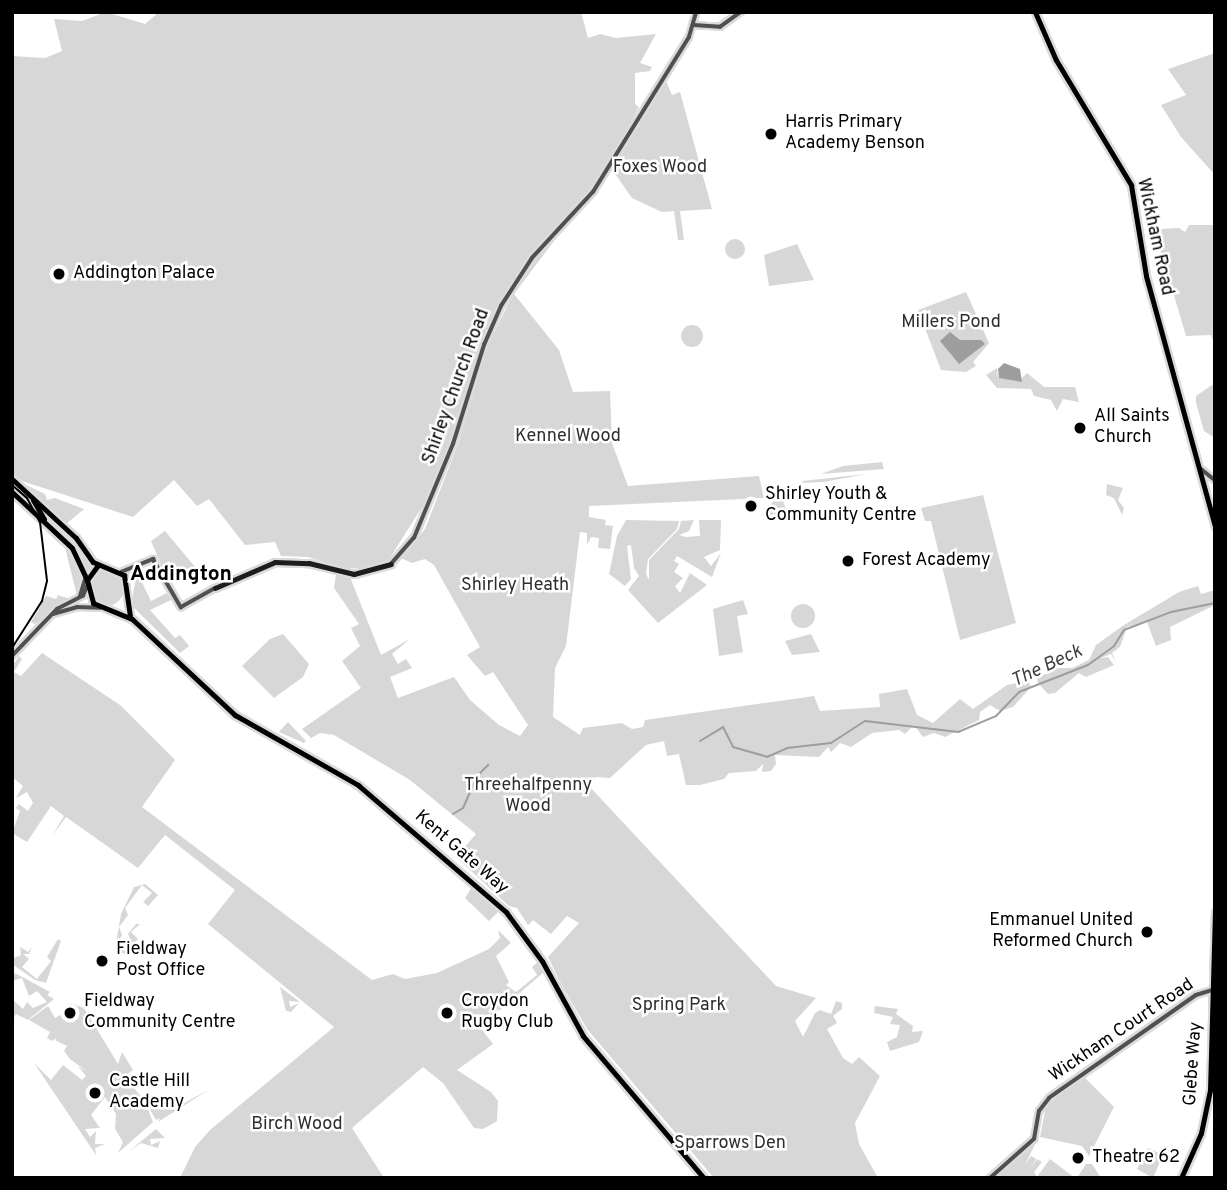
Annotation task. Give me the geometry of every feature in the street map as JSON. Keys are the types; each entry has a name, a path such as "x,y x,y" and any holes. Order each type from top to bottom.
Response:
{"main road":[{"name":"Wickham Road","path":"1035,12 1056,60 1129,181 1146,276 1200,468 1211,495 1215,526"},
{"path":"12,479 30,494 98,565 119,572 127,583 126,593 132,619"},
{"path":"12,492 72,548 85,570 90,600 109,608 120,605 126,593"},
{"path":"30,494 44,519"},
{"path":"215,587 270,563 309,563 354,574 391,564"},
{"path":"87,583 98,565"},
{"name":"Kent Gate Way","path":"109,608 132,619 234,715 358,785 506,912 542,961 583,1035 704,1178"},
{"name":"Glebe Way","path":"1181,1178 1201,1133 1209,1096 1215,912"}],"street":[{"name":"Shirley Church Road","path":"391,564 414,533 453,444 484,345 501,306 532,258 589,199 694,25 696,12"},
{"path":"694,25 720,27 741,12"},
{"path":"1200,468 1215,480"},
{"path":"119,572 133,569 153,559 177,603 182,607 215,587"},
{"path":"127,583 133,569"},
{"path":"79,597 85,570"},
{"path":"12,656 49,617 79,597 87,583"},
{"path":"49,617 74,608 109,608"},
{"name":"Wickham Court Road","path":"990,1178 1034,1139 1040,1111 1049,1098 1196,995 1213,989"}],"green space":[{"path":"106,12 145,24 159,12 581,12 588,38 600,34 616,38 656,34 640,63 652,67 650,71 635,73 635,104 639,107 602,177 514,294 559,350 573,392 610,391 612,443 628,486 759,476 764,498 589,506 589,517 606,520 605,525 613,526 610,549 598,548 599,538 591,537 587,545 587,533 580,532 566,646 555,668 553,717 580,735 583,728 622,723 632,729 643,727 645,720 814,696 820,711 880,707 879,694 907,689 917,715 933,723 960,699 973,709 1007,685 1028,680 1031,687 1013,707 1000,711 990,705 980,712 979,720 945,737 934,733 923,737 914,725 905,734 899,730 872,733 851,747 840,743 831,752 828,747 819,757 775,755 776,764 771,771 762,772 763,764 756,771 729,773 724,779 700,785 686,785 679,754 667,756 664,741 646,745 610,778 596,777 589,786 776,986 816,998 795,1021 803,1037 815,1013 820,1010 831,1014 836,1001 842,1003 842,1009 833,1016 837,1023 827,1029 843,1058 852,1064 859,1057 880,1076 855,1123 859,1144 878,1178 714,1178 587,1029 561,984 548,957 579,923 567,916 551,934 533,920 528,925 517,908 509,906 456,857 476,834 410,780 334,735 320,733 311,738 302,729 361,688 342,661 360,646 351,628 359,624 334,588 336,574 350,577 381,655 410,639 392,654 398,664 406,659 412,668 390,677 398,698 454,677 470,700 499,725 520,736 528,725 493,672 485,676 467,655 480,647 434,565 425,559 412,563 401,558 425,529 458,444 486,350 511,298 495,318 429,496 383,569 342,568 308,557 281,556 275,542 245,545 209,499 197,506 174,480 133,517 22,481 12,473 12,56 45,58 62,51 54,19 82,21"},
{"path":"1215,53 1215,175 1181,137 1161,105 1186,95 1168,69"},
{"name":"Foxes Wood","path":"666,81 672,95 680,92 712,209 680,211 684,240 678,240 674,211 662,212 632,198 611,168"},
{"path":"1189,225 1215,225 1215,347 1211,335 1186,336 1160,248 1158,229 1179,228 1185,232"},
{"path":"735,239 742,242 745,249 742,256 735,259 728,256 725,249 728,242"},
{"path":"797,244 814,280 769,286 764,255"},
{"name":"Millers Pond","path":"966,292 989,343 973,362 976,366 966,372 941,370 918,310"},
{"path":"688,325 696,325 703,332 703,340 696,347 688,347 681,340 681,332"},
{"path":"997,368 998,377 1019,381 1027,373 1044,387 1075,387 1079,402 1063,399 1057,411 1051,400 1034,396 1031,389 997,388 986,375"},
{"path":"1215,383 1215,438 1204,431 1196,396"},
{"path":"882,462 884,469 821,474 843,466"},
{"path":"867,474 823,482 801,483 802,481"},
{"path":"1107,484 1123,488 1118,500 1124,508 1122,515 1114,498 1106,495"},
{"path":"26,485 45,494 47,500 55,498 84,509 66,524"},
{"path":"781,492 787,515 767,515 768,508"},
{"path":"983,495 1016,623 960,640 931,521 925,521 921,508"},
{"path":"626,520 679,521 677,529 648,559 646,574 649,580 649,560 679,529 681,521 694,520 689,531 679,535 686,537 700,536 699,520 721,520 720,550 704,557 711,566 721,553 712,577 677,556 674,561 679,564 674,572 683,578 675,586 680,593 690,573 707,585 658,623 628,590 639,576 634,568 631,545 627,546 631,579 625,586 609,574 617,536"},
{"path":"52,524 60,525 94,565 88,572 80,554"},
{"path":"165,531 196,568 169,583 151,541"},
{"path":"54,539 61,541 77,560 82,574 77,596 65,547"},
{"path":"106,570 119,575 124,588 119,601 106,606 93,601 88,588 93,575"},
{"path":"137,572 151,601 167,593 171,600 150,610 175,638 180,635 189,646 180,653 131,605"},
{"path":"1198,586 1201,594 1215,590 1215,605 1170,627 1171,640 1156,646 1147,622 1127,627 1120,647 1112,653 1116,663 1111,654 1100,658 1108,657 1114,665 1086,677 1079,673 1055,693 1048,694 1038,683 1037,679 1055,668 1072,668 1089,660 1096,645 1124,625 1179,592"},
{"path":"58,595 70,599 35,624 31,622 46,596 56,599"},
{"path":"743,600 748,614 737,616 743,652 719,656 713,609"},
{"path":"803,604 811,608 815,616 811,624 803,628 795,624 791,616 795,608"},
{"path":"283,634 309,664 303,677 274,698 242,666 270,639"},
{"path":"811,634 820,652 792,655 785,641"},
{"name":"Birch Wood","path":"42,653 120,705 175,760 142,807 372,980 393,974 405,979 437,973 489,949 500,938 498,930 511,943 496,956 509,982 506,985 516,992 537,975 532,967 538,962 544,972 480,1027 493,1044 457,1070 491,1092 498,1101 497,1121 483,1129 474,1128 443,1083 423,1067 352,1128 384,1178 180,1178 195,1147 210,1130 334,1027 208,924 235,890 165,835 138,868 66,817 52,836 64,816 51,806 27,842 12,833 20,811 16,808 19,804 28,811 33,803 27,792 16,798 23,786 12,777 12,666 19,656 22,659 14,672 21,676"},
{"path":"288,722 306,741 304,743 279,732"},
{"path":"145,884 158,895 148,906 143,902 152,893 142,885 125,908 128,915 119,927 122,935 116,945 126,951 132,943 128,934 136,924 140,924 131,932 138,939 125,954 115,950 121,914 134,887"},
{"path":"472,887 500,910 489,921 465,898"},
{"path":"58,939 61,941 46,983 35,980 12,964 12,959 21,955 20,947 28,952 32,947 29,954 23,954 29,959 22,967 37,979 51,961 47,957"},
{"path":"15,973 50,992 47,995 54,999 28,1020 16,1014 12,1020 12,999 23,1009 27,1002 33,1008 47,1002 37,991 29,996 22,978 12,981"},
{"path":"280,987 300,1002 289,1001 290,1007 299,1003 291,1012 286,1011"},
{"name":"Castle Hill Academy","path":"70,1003 84,1008 118,1064 122,1052 133,1070 125,1076 145,1102 153,1122 118,1153 123,1142 115,1129 116,1114 105,1097 91,1115 100,1128 85,1129 90,1137 96,1131 95,1144 105,1144 95,1148 96,1155 34,1063 51,1080 63,1065 82,1080 86,1076 78,1066 88,1072 64,1051 67,1046 55,1040 57,1037 52,1041 47,1038 50,1032 29,1020 48,1006 55,1018 62,1014 65,1019 76,1012 73,1007 68,1009"},
{"path":"875,1006 898,1009 896,1014 913,1026 912,1032 923,1031 919,1042 890,1051 887,1042 897,1037 900,1025 890,1024 893,1017 874,1013"},
{"path":"1084,1077 1114,1107 1089,1156 1082,1146 1040,1137 1046,1106"},
{"path":"210,1089 158,1122 160,1118 156,1120 148,1106 154,1106 156,1097 161,1097 168,1100 165,1106 172,1098 179,1106"},
{"path":"156,1129 165,1138 150,1139 151,1145 160,1141 158,1148 141,1143 128,1152"},
{"path":"1038,1138 1025,1165 1031,1156 1036,1159 1030,1170 1037,1159 1042,1162 1034,1172 1037,1177 1050,1159 1075,1178 992,1178"},
{"path":"1148,1148 1163,1155 1153,1178 1137,1169"},
{"path":"1086,1164 1092,1164 1101,1178 1077,1178"}],"shaded area":[{"name":"Millers Pond","path":"950,332 960,340 981,340 985,344 959,364 940,341"},
{"path":"1004,363 1020,369 1022,382 999,378 998,369"}],"waterway":[{"name":"The Beck","path":"700,741 723,727 733,747 767,757 787,748 831,743 865,721 958,732 996,716 1019,692 1088,665 1114,646 1124,630 1171,612 1215,603"},
{"path":"453,814 463,808 477,776 488,765"}],"tram line":[{"path":"12,485 27,498 40,522 47,581 42,601 12,648"}],"place":[{"name":"Harris Primary Academy Benson","path":"771,134"},
{"name":"Addington Palace","path":"59,274"},
{"name":"All Saints Church","path":"1080,428"},
{"name":"Shirley Youth & Community Centre","path":"751,506"},
{"name":"Forest Academy","path":"848,561"},
{"name":"Emmanuel United Reformed Church","path":"1147,932"},
{"name":"Fieldway Post Office","path":"102,961"},
{"name":"Fieldway Community Centre","path":"70,1013"},
{"name":"Croydon Rugby Club","path":"447,1013"},
{"name":"Castle Hill Academy","path":"95,1093"},
{"name":"Theatre 62","path":"1078,1158"}],"district":[{"name":"Addington","path":"181,575"}],"park label":[{"name":"Kennel Wood","path":"568,437"},
{"name":"Shirley Heath","path":"515,586"},
{"name":"Threehalfpenny Wood","path":"528,797"},
{"name":"Spring Park","path":"679,1006"},
{"name":"Sparrows Den","path":"730,1144"}]}
